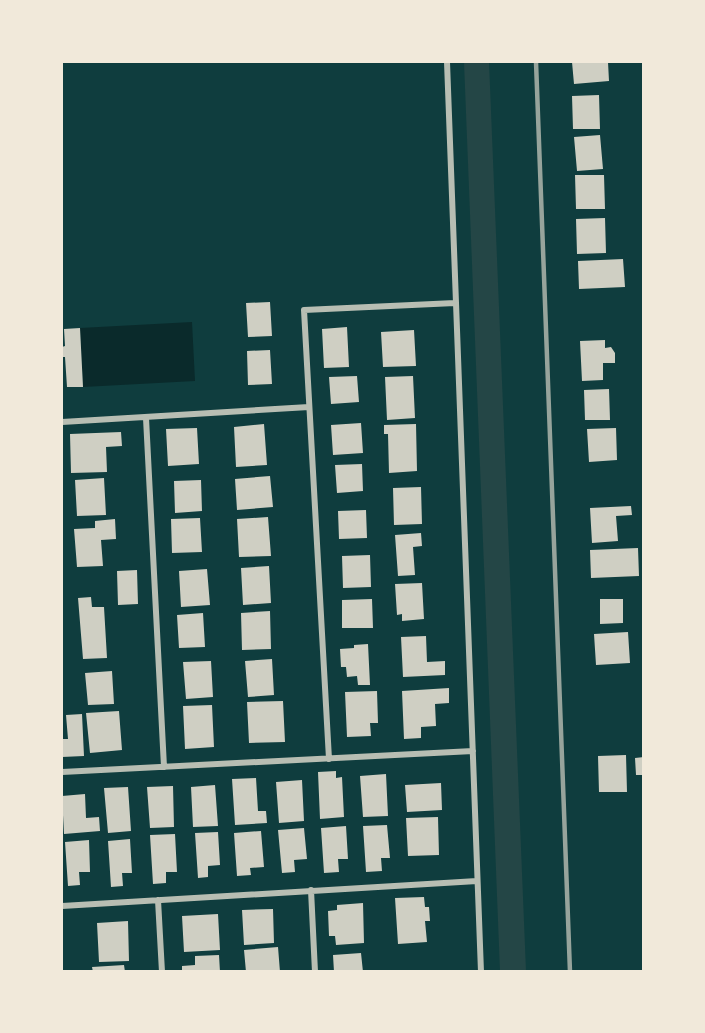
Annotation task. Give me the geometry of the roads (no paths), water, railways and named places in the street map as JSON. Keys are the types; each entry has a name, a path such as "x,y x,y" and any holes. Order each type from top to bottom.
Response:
{"street":[{"path":"447,62 481,972"},
{"path":"329,759 304,310 455,303"},
{"path":"62,422 309,407"},
{"path":"146,418 164,766"},
{"path":"62,772 473,752"},
{"path":"62,906 477,881"},
{"path":"311,890 315,972"},
{"path":"158,900 162,972"}],"railway":[{"path":"536,62 570,972"}]}
